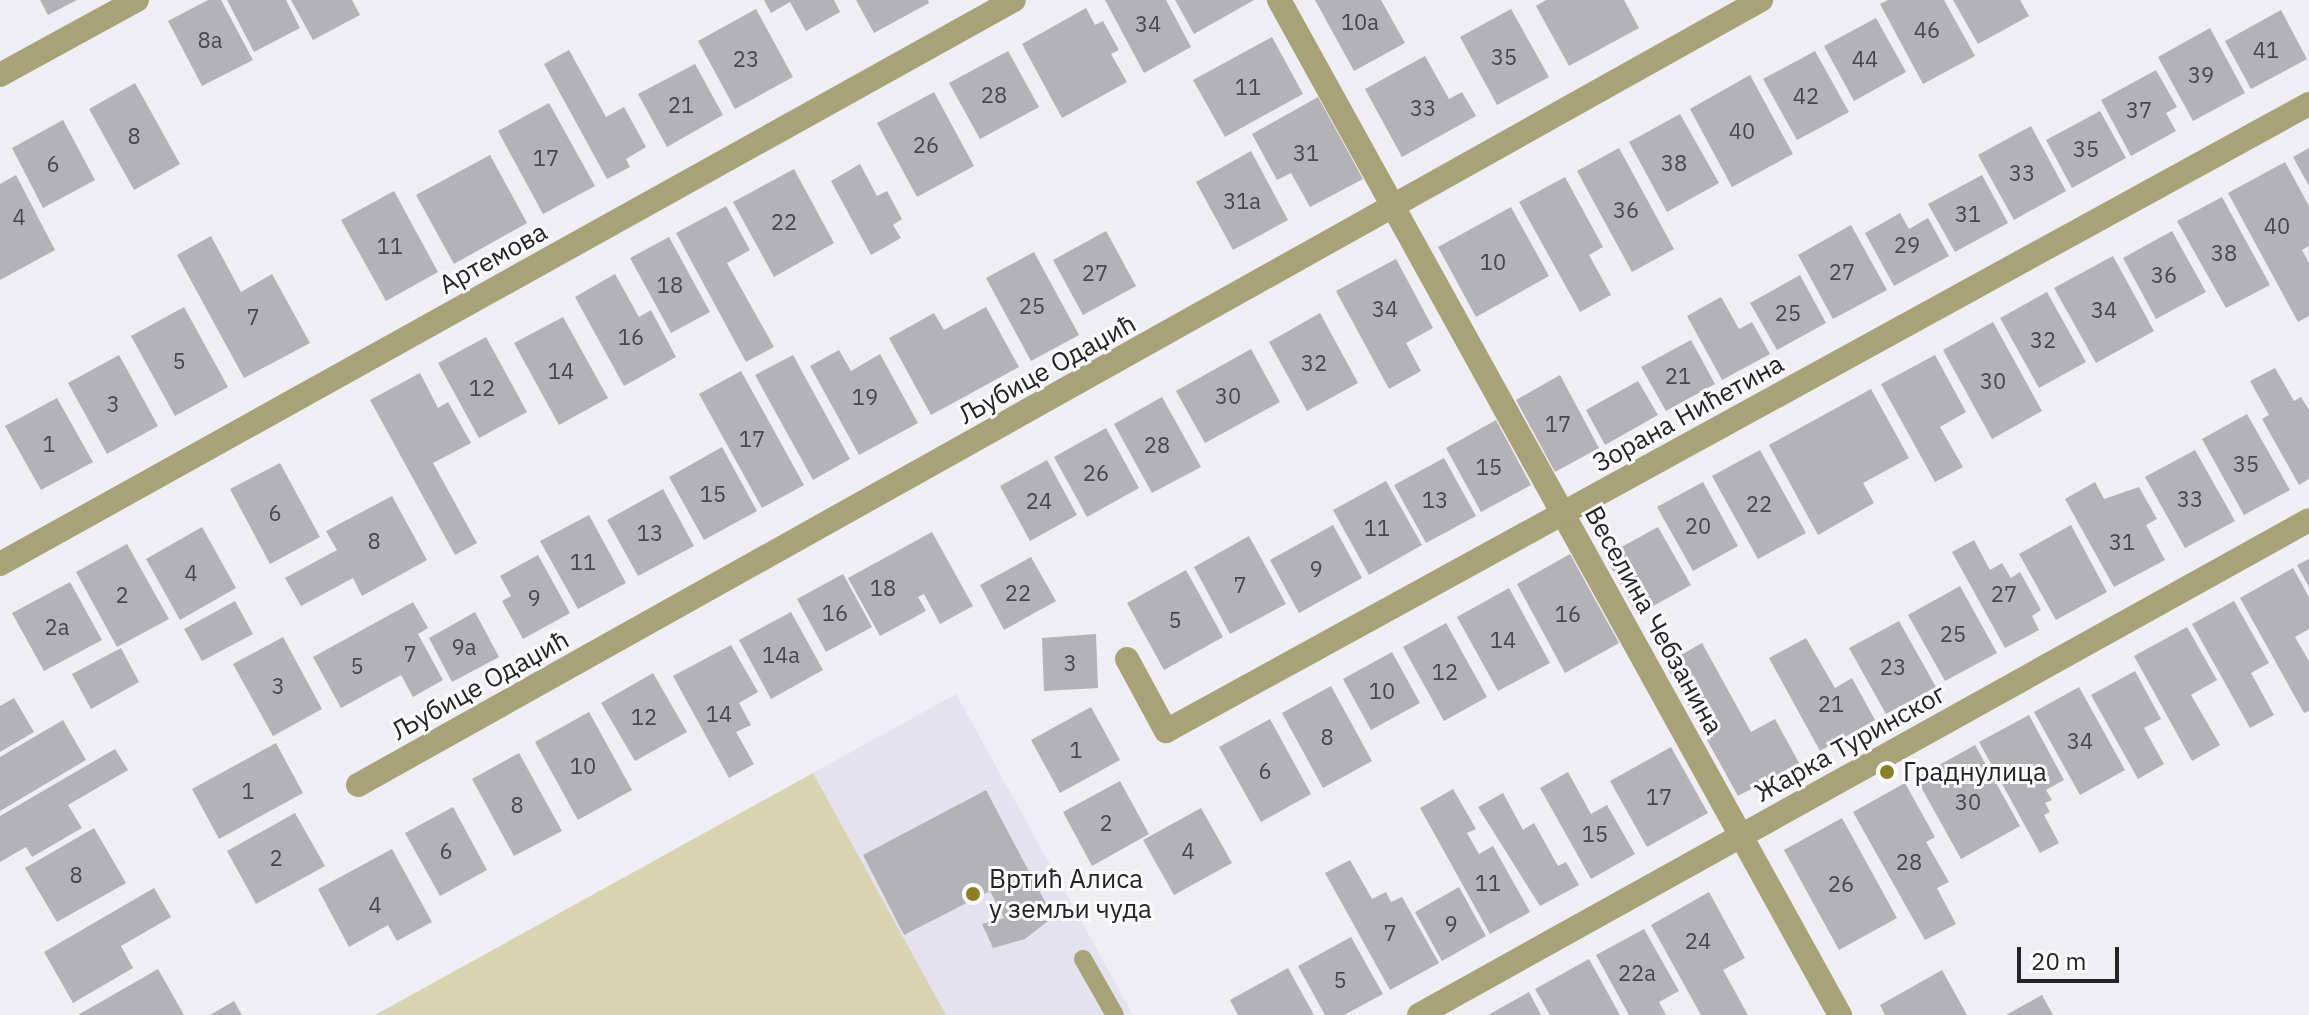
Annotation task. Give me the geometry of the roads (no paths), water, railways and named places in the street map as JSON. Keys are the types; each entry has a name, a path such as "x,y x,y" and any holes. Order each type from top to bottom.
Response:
{"street":[{"path":"0,75 137,0"},
{"name":"Артемова","path":"0,564 1014,0"},
{"name":"Веселина Чебзанина","path":"1279,0 1840,1015"},
{"name":"Љубице Одаџић","path":"358,785 1396,207 1761,0"},
{"name":"Зорана Нићетина","path":"1127,659 1166,731 2309,104"},
{"name":"Жарка Туринског","path":"1419,1015 2309,520"}],"lane":[{"path":"1083,959 1115,1015"}],"place":[{"name":"Граднулица","path":"1887,772"},
{"name":"Вртић Алиса у земљи чуда","path":"973,894"}]}
